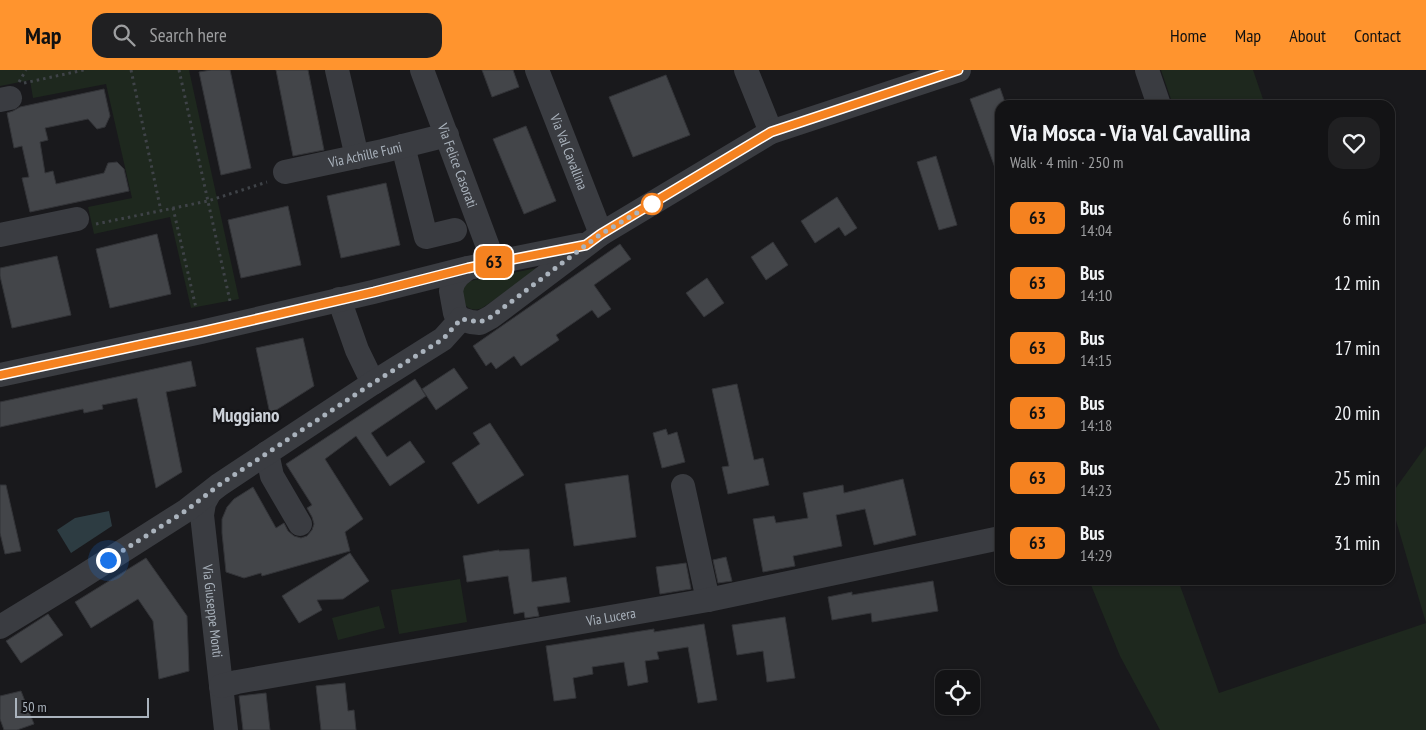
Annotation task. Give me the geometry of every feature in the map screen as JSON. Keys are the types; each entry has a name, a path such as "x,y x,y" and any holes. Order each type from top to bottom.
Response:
{"street":[{"path":"337,70 357,156"},
{"name":"Via Felice Casorati","path":"422,70 494,263"},
{"name":"Via Val Cavallina","path":"537,70 593,239"},
{"path":"746,70 771,132"},
{"path":"374,292 409,290 435,294 456,310 480,322 491,317 593,239 771,132 958,70"},
{"path":"1147,70 1157,100"},
{"name":"Via Achille Funi","path":"285,172 447,135"},
{"path":"403,146 426,237 455,230"},
{"path":"0,235 77,219"},
{"path":"0,375 201,332 593,239"},
{"path":"0,627 187,510 219,485 443,339 456,310 451,291 458,276 468,268"},
{"path":"339,299 357,350 373,383"},
{"path":"268,453 272,476 300,524"},
{"path":"683,486 708,600"},
{"name":"Via Giuseppe Monti","path":"209,494 204,503 202,515 226,730"},
{"name":"Via Lucera","path":"221,686 708,600 995,539"}],"path":[{"path":"9,94 84,70"},
{"path":"131,70 161,211"},
{"path":"179,70 230,301"},
{"path":"77,219 91,225 208,201 266,182 285,172"},
{"path":"173,208 196,308"}],"green space":[{"path":"0,70 189,70 239,299 191,308 170,217 94,234 88,207 132,198 106,84 33,98 30,80 0,86"},
{"path":"1161,70 1253,70 1263,100 1171,100"},
{"path":"537,268 537,271 482,308 472,309 463,303 461,289 470,281"},
{"path":"1426,446 1426,623 1395,517 1395,489"},
{"path":"460,579 467,622 399,634 391,590"},
{"path":"1091,585 1180,585 1219,693 1426,623 1426,730 1160,730 1120,656"},
{"path":"379,606 385,628 338,640 332,618"}],"shaded area":[{"path":"109,511 112,526 71,553 57,530 75,518"}],"building":[{"path":"230,70 251,168 221,175 199,72"},
{"path":"276,70 308,70 324,150 293,156"},
{"path":"482,70 513,70 519,87 492,97"},
{"path":"666,75 690,135 633,157 609,97"},
{"path":"1000,88 1004,100 995,100 995,168 970,99"},
{"path":"104,89 110,116 105,127 97,129 88,119 45,128 48,140 40,142 45,173 53,171 56,184 104,173 108,163 117,162 124,169 129,191 30,212 22,178 29,177 22,146 14,148 7,113 20,107"},
{"path":"526,126 556,201 524,214 493,139"},
{"path":"936,156 957,225 939,230 917,162"},
{"path":"386,183 400,245 341,258 327,196"},
{"path":"837,197 857,228 845,236 839,227 815,243 801,221"},
{"path":"288,206 301,265 241,278 228,220"},
{"path":"157,234 171,294 110,308 96,249"},
{"path":"773,242 788,265 766,280 751,257"},
{"path":"620,244 631,259 594,285 611,309 598,318 592,310 556,335 559,340 521,366 514,356 496,369 491,362 486,366 473,346"},
{"path":"57,256 71,315 12,328 0,276 0,268"},
{"path":"707,278 724,303 704,317 686,293"},
{"path":"303,338 314,386 270,414 256,348"},
{"path":"191,361 196,386 166,392 182,472 156,488 137,398 102,405 103,409 84,413 83,409 0,427 0,402"},
{"path":"454,368 468,388 436,410 422,389"},
{"path":"415,379 426,396 371,433 387,457 410,441 425,462 390,486 356,436 325,459 363,519 345,532 350,551 262,576 261,573 244,578 226,572 222,519 227,507 234,499 253,487 276,528 284,523 288,531 294,536 301,538 307,536 314,524 307,508 312,505 286,464"},
{"path":"737,384 754,460 763,458 769,485 728,494 722,467 729,466 712,389"},
{"path":"490,423 524,475 478,504 452,463 480,444 473,433"},
{"path":"666,429 668,435 677,432 685,462 662,468 653,433"},
{"path":"628,475 636,537 574,546 565,484"},
{"path":"903,479 916,535 874,545 865,509 836,515 842,546 793,556 795,566 763,572 753,519 774,516 776,523 808,518 803,493 843,485 844,493"},
{"path":"0,485 6,485 21,551 5,554 0,533"},
{"path":"529,549 532,582 566,577 570,602 537,607 539,616 525,618 524,612 514,614 508,576 467,582 463,556 499,550"},
{"path":"350,553 369,581 343,599 317,600 322,610 299,623 282,596"},
{"path":"726,557 732,581 718,583 713,560"},
{"path":"146,558 187,616 189,671 159,679 153,621 138,599 91,628 75,602"},
{"path":"686,563 691,589 660,594 656,567"},
{"path":"933,581 938,611 872,622 871,613 832,620 828,597 852,592 852,595"},
{"path":"48,614 63,635 21,663 6,641"},
{"path":"785,617 795,678 767,682 763,651 737,655 732,625"},
{"path":"704,624 717,700 698,703 688,647 657,652 659,659 645,661 648,682 628,686 624,662 592,667 593,674 573,678 576,698 554,701 546,646 654,629 654,632"},
{"path":"345,683 348,711 354,710 356,730 321,730 316,686"},
{"path":"21,691 34,724 17,730 4,730 0,719 0,696"},
{"path":"266,693 270,730 243,730 239,696"}],"bus line":[{"name":"63","path":"0,375 201,332 468,268 586,245 601,234 771,132 958,70"}],"district":[{"name":"Muggiano","path":"246,415"}],"route":[{"path":"108,560 187,510 219,485 373,383 443,339 461,319 480,322 491,317 601,234 652,204"}]}
